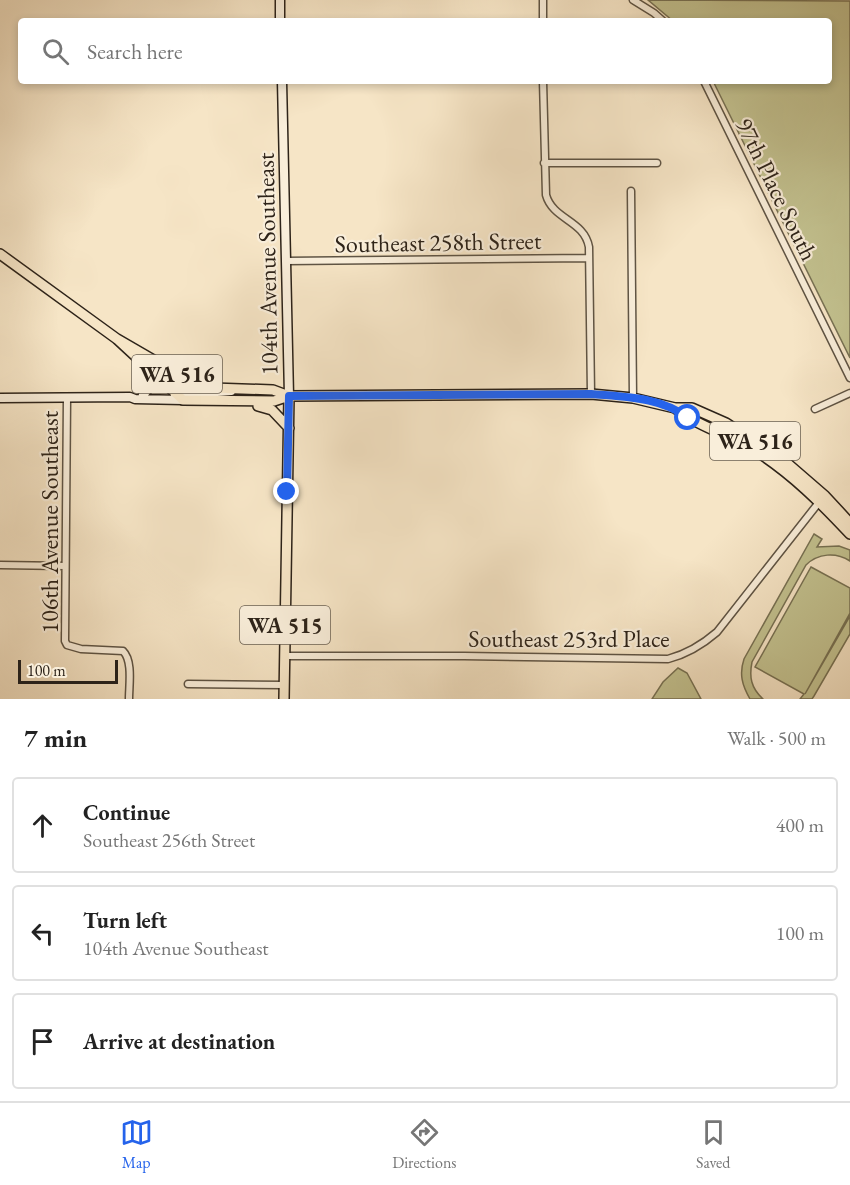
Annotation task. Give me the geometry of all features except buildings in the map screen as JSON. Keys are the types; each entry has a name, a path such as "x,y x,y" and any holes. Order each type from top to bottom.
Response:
{"main road":[{"name":"WA 516","path":"0,254 117,339 199,385 213,388 273,390 289,396"},
{"name":"WA 516","path":"117,339 180,397 244,402 274,401 289,396 591,394 633,398 675,408 692,408 726,423 788,464 822,499 850,523"},
{"path":"131,353 159,367 164,366"},
{"name":"104th Avenue Southeast","path":"284,699 289,396"},
{"path":"244,402 266,406 289,428"},
{"name":"WA 516","path":"822,499 850,534"}],"street":[{"path":"280,0 280,18"},
{"path":"543,0 543,18"},
{"path":"633,0 660,18"},
{"name":"104th Avenue Southeast","path":"282,84 289,396"},
{"path":"543,84 544,188 547,201 556,212 574,223 585,234 589,244 591,394"},
{"name":"97th Place South","path":"705,84 850,378"},
{"path":"544,163 657,163"},
{"path":"630,191 633,398"},
{"name":"Southeast 258th Street","path":"286,261 590,258"},
{"path":"143,394 151,386 152,371"},
{"name":"WA 516","path":"180,397 245,390"},
{"path":"815,409 850,393"},
{"path":"0,398 130,397 143,394 180,397"},
{"path":"130,397 135,399 180,397"},
{"name":"106th Avenue Southeast","path":"67,398 66,641 67,645 81,649 123,651 127,655 128,662 129,699"},
{"name":"Southeast 253rd Place","path":"284,656 668,659 683,655 704,644 717,632 822,499"},
{"path":"0,565 66,566"},
{"path":"188,684 284,685"}],"shaded area":[{"path":"648,0 850,1 850,358 714,84 832,84 832,18 669,18"},
{"path":"814,534 822,539 817,547 839,546 850,550 850,561 839,556 827,555 816,558 806,565 752,662 752,682 763,699 750,699 742,679 744,659"},
{"path":"811,567 850,588 850,613 805,694 850,616 850,634 812,699 800,699 804,694 755,667"},
{"path":"678,668 687,673 701,699 652,699 663,682"}],"route":[{"path":"287,492 289,396 591,394 633,398 675,408 688,418"}]}
